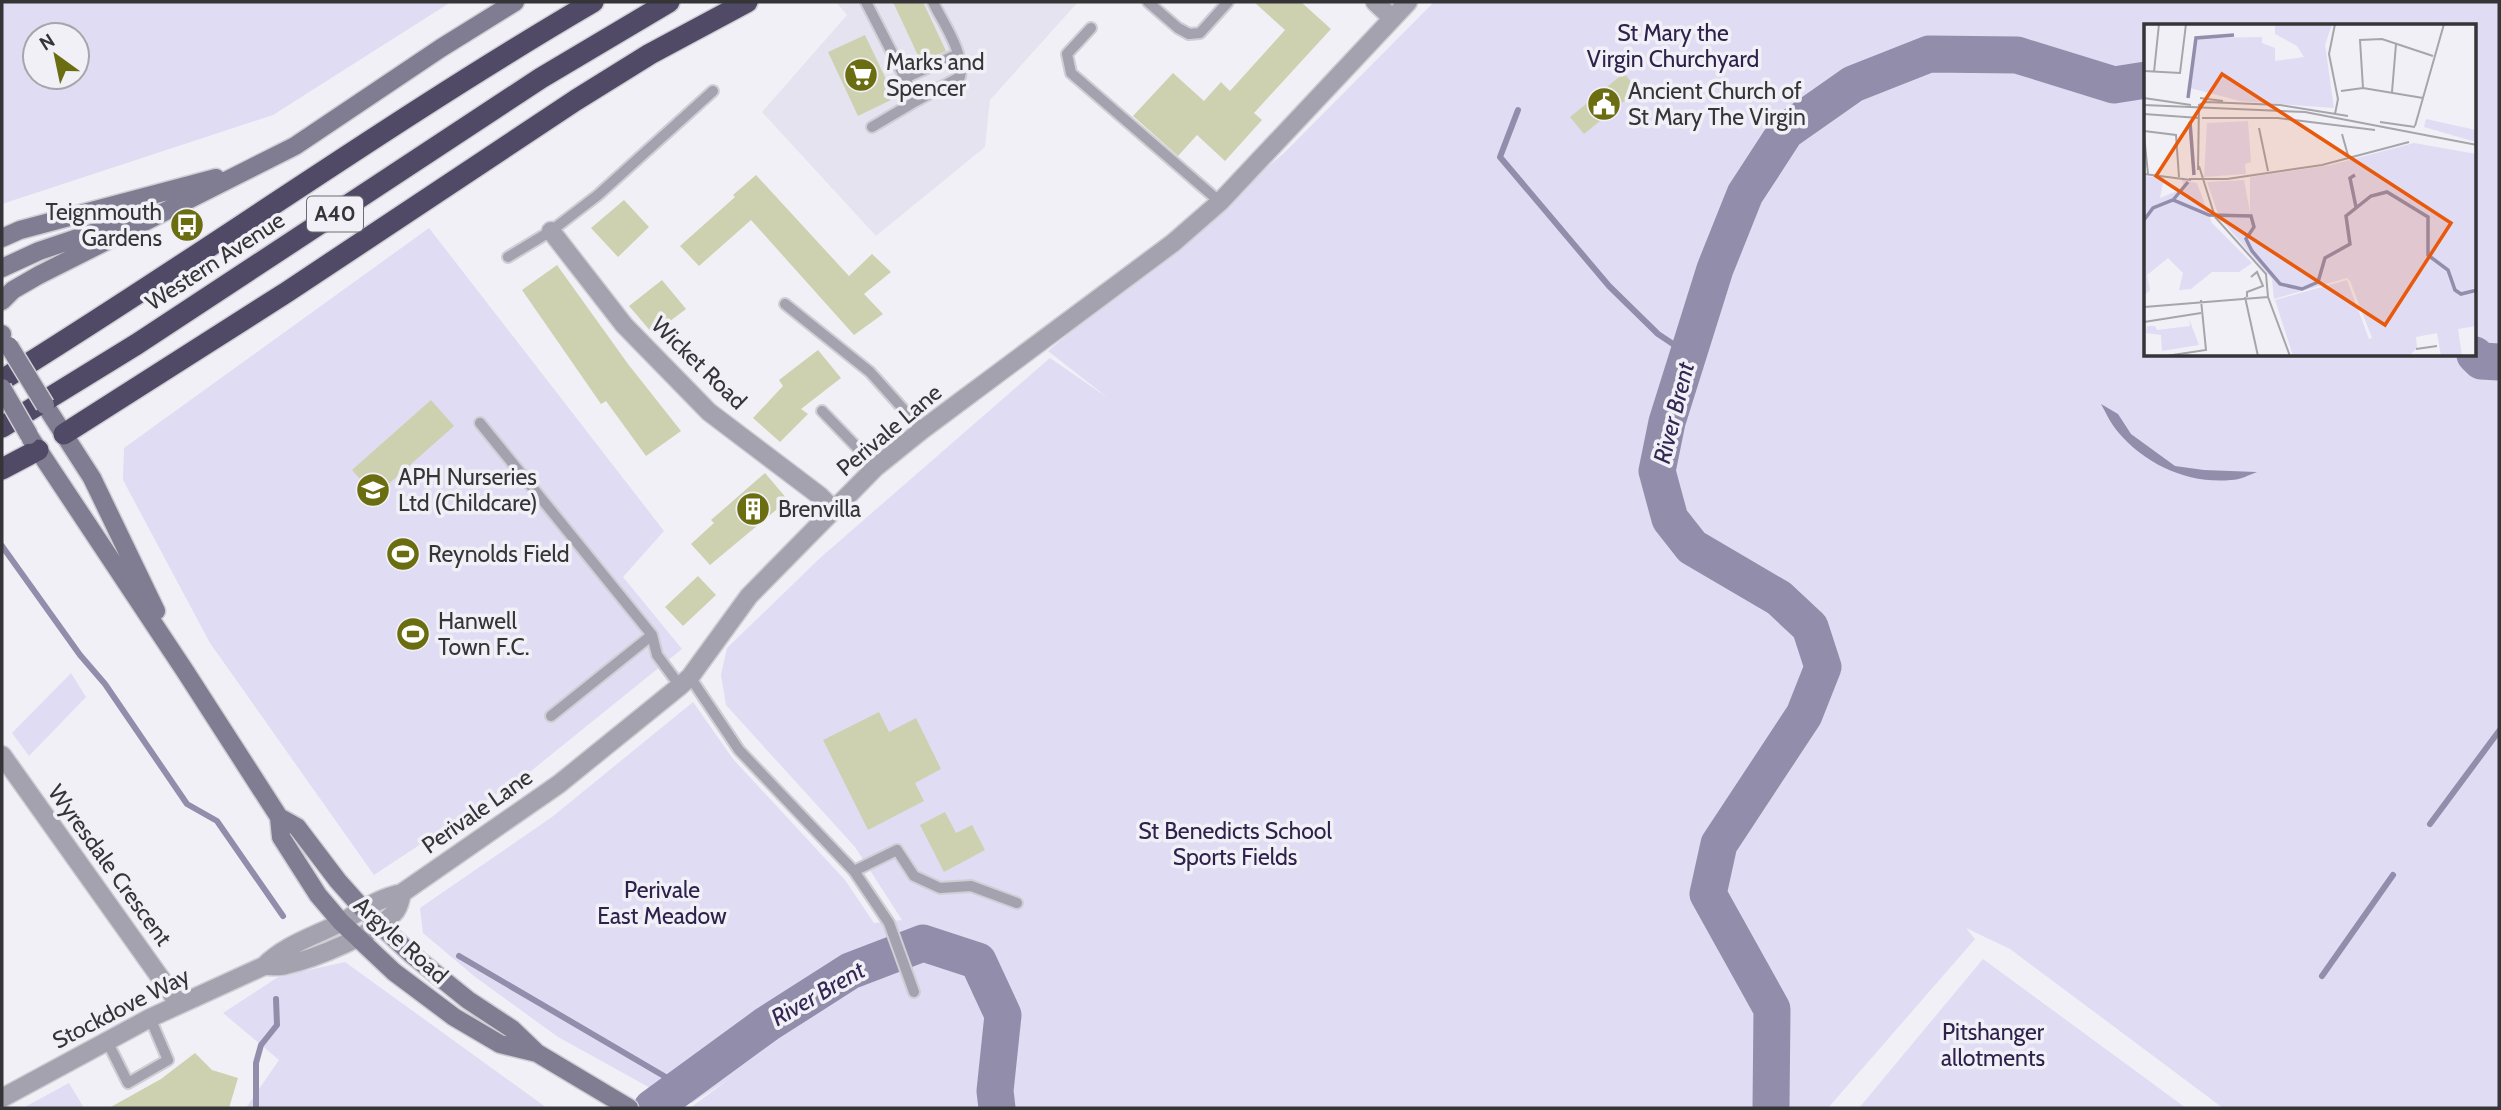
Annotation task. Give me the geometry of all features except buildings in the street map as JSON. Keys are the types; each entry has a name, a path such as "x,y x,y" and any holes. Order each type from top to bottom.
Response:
{"highway":[{"name":"Western Avenue","path":"2,380 117,309 523,43 593,2"},
{"name":"Western Avenue","path":"2,427 137,344 541,78 669,2"},
{"name":"A40","path":"60,428 287,292 576,100 650,54 747,2"},
{"path":"2,469 33,443"}],"main road":[{"path":"2,301 28,281 295,146 515,2"},
{"path":"2,238 20,230 247,170"},
{"path":"2,268 38,251 171,208"},
{"name":"Argyle Road","path":"4,337 92,478 186,671"},
{"name":"Argyle Road","path":"2,388 33,443 186,671 279,817 281,837 318,895 341,922 394,972 454,1017 500,1044 537,1054"},
{"path":"33,443 60,428"},
{"name":"Argyle Road","path":"279,817 296,827 363,909 411,954 468,1000 512,1030 537,1054 623,1105"}],"street":[{"path":"1375,2 1392,18"},
{"name":"Perivale Lane","path":"341,922 383,897 402,893 559,784 685,681 749,596 876,467 1173,243 1220,202 1408,2"},
{"name":"Wicket Road","path":"551,231 624,326 709,412 820,496 834,510"},
{"name":"Wyresdale Crescent","path":"2,755 179,1004"},
{"name":"Perivale Lane","path":"380,925 400,905 402,893"},
{"name":"Stockdove Way","path":"2,1098 150,1018 264,966 276,954 341,922"},
{"name":"Stockdove Way","path":"264,966 284,966 357,938 380,925"}],"lane":[{"path":"866,2 916,101"},
{"path":"872,127 960,77 958,54 933,2"},
{"path":"1148,2 1189,34 1200,33 1228,2"},
{"path":"1091,28 1067,54 1071,73 1220,202"},
{"path":"905,78 958,54"},
{"path":"509,257 551,231 598,195 713,91"},
{"path":"785,303 870,372 922,430"},
{"path":"822,411 876,467"},
{"path":"480,423 652,635 657,655 685,681 739,750 854,871 889,923 914,992"},
{"path":"551,716 652,635"},
{"path":"854,871 897,850 914,876 940,888 971,886 1017,903"},
{"path":"107,1041 128,1083 168,1059 150,1018"}],"shaded area":[{"path":"836,2 1078,2 990,100 985,147 876,236 762,112 847,15"},
{"path":"2101,404 2118,414 2131,434 2175,466 2257,472 2238,479 2215,480 2199,479 2169,470 2129,444 2115,429"}],"green space":[{"path":"2,2 451,2 273,115 2,204"},
{"path":"1434,2 2499,2 2499,1108 2223,1108 2010,949 1966,928 1975,939 1828,1108 690,1108 729,1079 692,1103 659,1085 654,1090 558,1037 474,976 423,933 420,908 552,817 693,702 733,759 845,880 874,923 902,920 855,847 726,705 721,675 727,648 820,558 1050,358 1108,398 1048,351 1284,153"},
{"name":"Reynolds Field","path":"429,228 664,531 623,577 682,649 531,771 374,875 210,643 123,480 124,448"},
{"path":"71,673 86,697 29,756 12,733"},
{"name":"Pitshanger allotments","path":"1983,959 2186,1108 1859,1108"},
{"path":"345,962 547,1108 246,1108 279,1060 223,1013 278,977"},
{"path":"69,1083 84,1108 23,1108"}],"waterway":[{"name":"River Brent","path":"1771,1108 1772,1009 1708,894 1719,844 1804,715 1823,667 1810,627 1779,598 1692,547 1670,519 1657,471 1667,422 1715,269 1745,194 1786,131 1853,84 1929,54 2017,55 2114,85 2144,80"},
{"path":"1518,110 1500,157 1609,286 1658,334 1688,354"},
{"name":"River Brent","path":"2476,356 2481,361 2499,362"},
{"path":"2,546 80,655 105,684 187,804 217,821 283,916"},
{"path":"2430,824 2499,731"},
{"path":"2322,976 2393,875"},
{"name":"River Brent","path":"652,1108 767,1024 850,971 923,943 978,961 1003,1015 995,1091 997,1108"},
{"path":"459,956 681,1086"},
{"path":"256,1108 256,1063 261,1045 277,1025 276,999"}],"place":[{"name":"Marks and Spencer","path":"861,75"},
{"name":"Ancient Church of St Mary The Virgin","path":"1604,104"},
{"name":"Teignmouth Gardens","path":"187,225"},
{"name":"APH Nurseries Ltd (Childcare)","path":"373,490"},
{"name":"Brenvilla","path":"753,509"},
{"name":"Reynolds Field","path":"403,554"},
{"name":"Hanwell Town F.C.","path":"413,634"}],"park label":[{"name":"St Mary the Virgin Churchyard","path":"1673,46"},
{"name":"St Benedicts School Sports Fields","path":"1235,844"},
{"name":"Perivale East Meadow","path":"662,903"}]}
